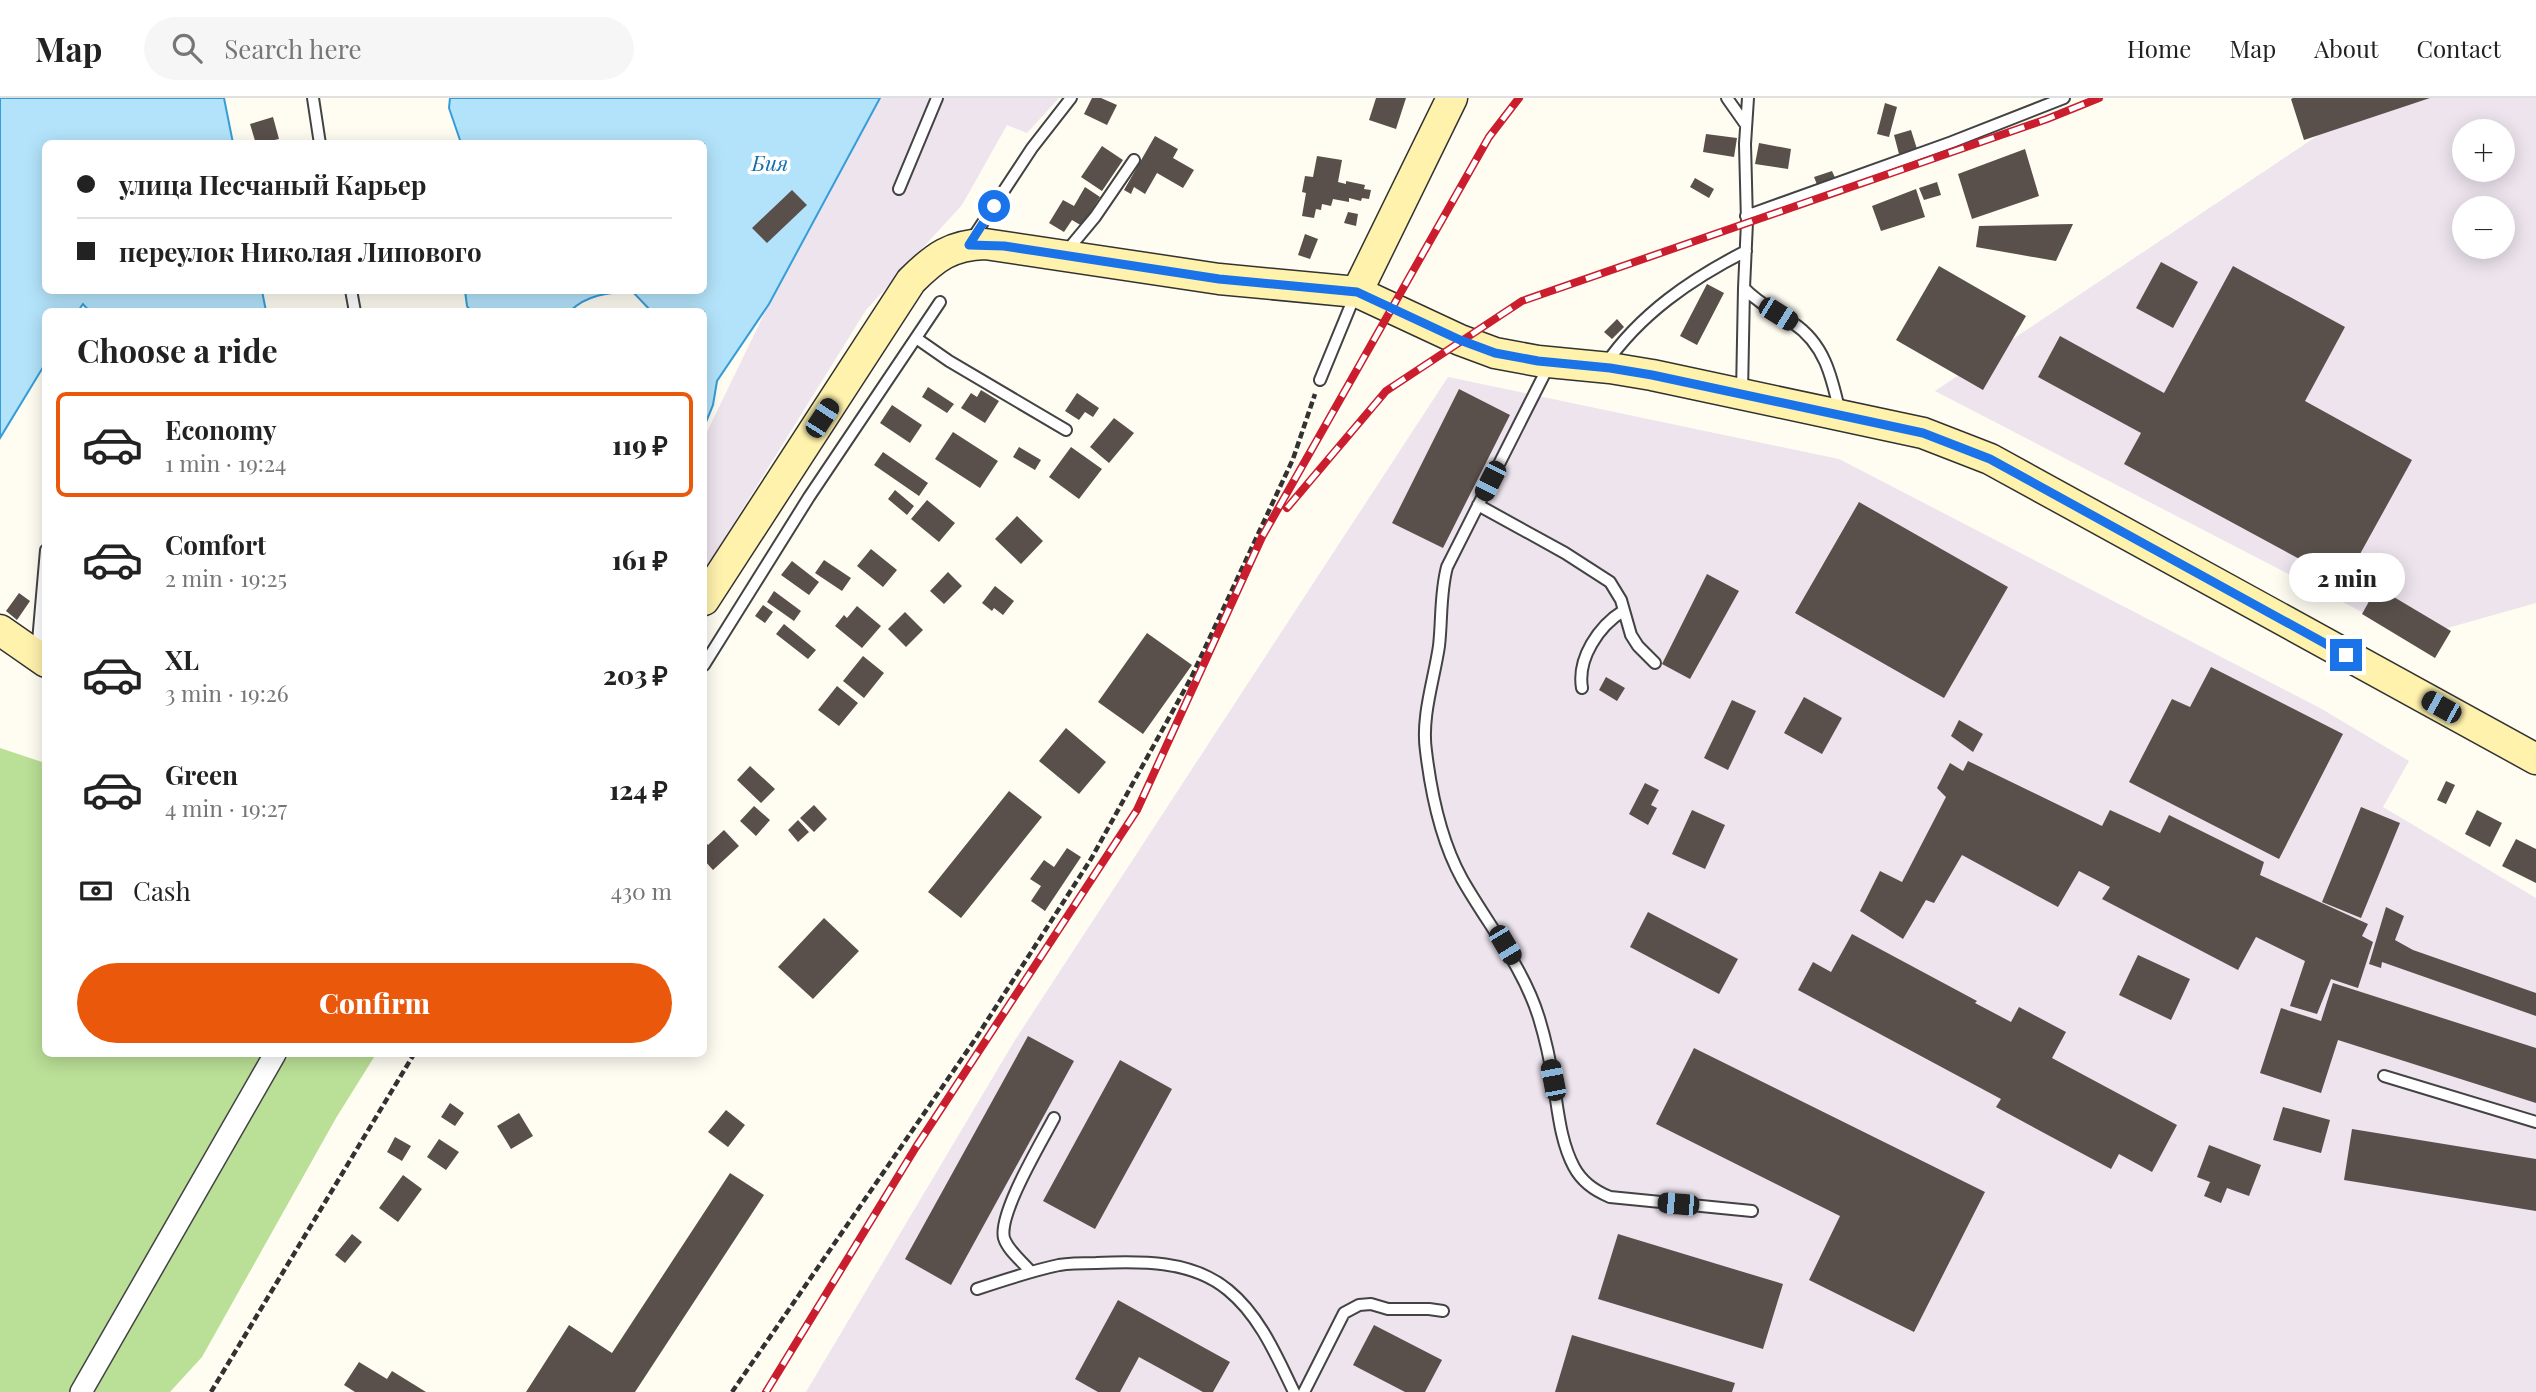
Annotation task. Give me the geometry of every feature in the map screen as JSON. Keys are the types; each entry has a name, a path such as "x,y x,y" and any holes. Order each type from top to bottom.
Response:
{"street":[{"path":"1357,292 1452,98"},
{"path":"707,595 912,281 946,252 969,245 1004,246 1219,279 1357,292 1460,340 1495,353 1550,363 1652,375 1923,433 1990,459 2536,759"},
{"path":"0,630 41,659"},
{"path":"80,1392 273,1057"}],"lane":[{"path":"313,98 319,140"},
{"path":"899,189 937,98"},
{"path":"969,245 1032,148 1071,98"},
{"path":"1727,98 1746,125"},
{"path":"1742,394 1748,98"},
{"path":"1746,216 1952,142 2064,98"},
{"path":"1063,256 1101,209 1134,160"},
{"path":"1604,368 1625,338 1670,296 1710,269 1746,251"},
{"path":"1744,288 1753,298 1807,334 1818,347 1832,376 1841,416"},
{"path":"1320,380 1357,292"},
{"path":"707,659 809,497 940,302"},
{"path":"916,338 949,361 1066,430"},
{"path":"1550,363 1453,554 1443,580 1439,646 1425,731 1425,748 1433,795 1461,876 1507,949 1528,989 1547,1046 1561,1126 1575,1169 1599,1193 1610,1197 1752,1210"},
{"path":"1478,505 1565,553 1610,582 1616,590 1631,635 1655,663"},
{"path":"1582,688 1582,664 1590,648 1610,620 1623,611"},
{"path":"41,659 42,637"},
{"path":"2384,1076 2536,1122"},
{"path":"1031,1272 1012,1251 1004,1237 1004,1225 1025,1173 1054,1118"},
{"path":"977,1289 1062,1264 1133,1261 1180,1267 1205,1275 1228,1290 1249,1310 1275,1353 1294,1392"},
{"path":"1304,1392 1344,1313 1350,1308 1371,1304 1388,1309 1429,1308 1443,1311"}],"path":[{"path":"732,1392 967,1052 1091,859 1191,678 1293,459 1320,380"},
{"path":"211,1392 412,1057"}],"shaded area":[{"path":"880,98 1059,98 1027,133 1007,125 962,205 866,310 707,566 707,432 769,304"},
{"path":"2374,98 2536,98 2536,603 2412,638 1935,391"},
{"path":"1448,377 1839,459 2320,708 2409,761 2383,807 2536,898 2536,1392 806,1392 1015,1040"}],"green space":[{"path":"0,748 42,762 42,1057 374,1057 336,1118 202,1357 170,1392 0,1392"}],"water":[{"path":"0,98 224,98 232,140 42,140 42,294 263,294 265,308 86,308 83,304 80,308 42,308 42,369 0,438"},
{"name":"Бия","path":"450,98 880,98 769,304 717,381 713,405 707,420 707,308 648,308 635,294 707,294 707,140 460,140 449,108"},
{"name":"Бия","path":"465,294 607,294 591,298 574,308 467,306"}],"building":[{"path":"1092,98 1101,98 1117,105 1107,125 1084,114"},
{"path":"1376,98 1406,98 1396,129 1369,120"},
{"path":"2430,98 2304,140 2291,99"},
{"path":"1885,103 1897,107 1889,137 1877,134"},
{"path":"273,117 279,139 255,140 250,124"},
{"path":"1911,130 1917,149 1899,154 1894,135"},
{"path":"1706,134 1737,138 1734,157 1703,152"},
{"path":"1155,136 1178,149 1173,158 1194,170 1183,188 1157,173 1145,194 1134,187 1131,194 1124,190"},
{"path":"1759,143 1791,149 1788,169 1755,164"},
{"path":"1102,146 1123,160 1102,191 1081,177"},
{"path":"2025,149 2039,196 1972,219 1958,174"},
{"path":"1317,156 1342,160 1338,182 1365,185 1364,189 1371,190 1369,199 1362,198 1361,201 1349,198 1349,202 1333,199 1331,206 1322,204 1321,210 1316,209 1314,218 1302,216 1306,193 1302,192 1305,176 1313,177"},
{"path":"1832,171 1836,180 1818,187 1814,177"},
{"path":"1695,178 1714,189 1709,198 1690,187"},
{"path":"1937,182 1941,195 1924,200 1919,188"},
{"path":"1085,187 1100,197 1082,226 1072,220 1064,232 1049,223 1063,200 1074,206"},
{"path":"1916,189 1925,217 1881,231 1872,206"},
{"path":"792,190 807,205 767,243 752,228"},
{"path":"1348,212 1358,214 1356,226 1344,223"},
{"path":"2073,224 2056,261 1976,247 1979,226"},
{"path":"1305,234 1318,239 1310,259 1298,255"},
{"path":"2161,262 2198,282 2173,328 2136,308"},
{"path":"1939,266 2026,316 1983,390 1896,340"},
{"path":"2233,266 2345,327 2305,401 2412,460 2344,583 2124,464 2141,433 2038,377 2060,336 2164,393"},
{"path":"1707,284 1724,293 1697,345 1680,336"},
{"path":"1617,319 1624,327 1612,339 1604,332"},
{"path":"928,387 954,404 947,413 922,397"},
{"path":"1459,389 1510,415 1443,548 1392,523"},
{"path":"981,390 999,401 985,423 961,408 971,393 977,397"},
{"path":"1077,393 1099,408 1093,417 1085,412 1079,420 1065,411"},
{"path":"892,405 922,425 910,443 880,423"},
{"path":"1114,418 1134,433 1109,463 1090,447"},
{"path":"953,432 998,461 980,488 935,459"},
{"path":"1019,447 1041,460 1035,470 1013,457"},
{"path":"1071,447 1102,469 1079,499 1049,477"},
{"path":"883,452 928,483 919,496 874,465"},
{"path":"895,490 914,506 907,515 888,499"},
{"path":"927,500 955,523 939,542 911,519"},
{"path":"1859,502 2008,587 1944,698 1795,613"},
{"path":"1017,516 1043,541 1021,564 995,539"},
{"path":"871,549 897,570 883,587 857,566"},
{"path":"824,560 851,578 842,591 815,573"},
{"path":"792,561 819,582 809,595 781,575"},
{"path":"948,572 962,586 944,604 930,591"},
{"path":"1707,574 1739,591 1690,679 1662,664"},
{"path":"995,586 1014,601 1003,615 982,603"},
{"path":"2377,587 2451,631 2435,658 2362,614"},
{"path":"774,591 801,611 794,621 767,602"},
{"path":"19,593 30,601 17,620 6,611"},
{"path":"763,605 773,612 765,623 755,616"},
{"path":"857,606 881,626 862,648 835,626 844,615 847,618"},
{"path":"905,612 923,630 906,647 888,629"},
{"path":"784,624 816,650 808,659 776,634"},
{"path":"1147,633 1192,665 1143,734 1098,702"},
{"path":"863,656 884,673 864,698 843,681"},
{"path":"2211,667 2343,734 2279,859 2129,782 2172,699 2190,707"},
{"path":"1606,677 1625,688 1617,701 1599,690"},
{"path":"837,686 858,703 839,726 818,710"},
{"path":"1804,697 1842,718 1822,754 1784,733"},
{"path":"1732,700 1756,711 1728,770 1704,758"},
{"path":"1959,720 1983,734 1973,752 1951,736"},
{"path":"1066,728 1106,762 1079,794 1039,761"},
{"path":"1968,761 2102,826 2110,810 2160,833 2169,815 2264,862 2260,875 2368,924 2362,936 2373,942 2358,988 2331,979 2317,1014 2290,1006 2305,961 2256,937 2238,970 2102,899 2110,887 2079,871 2058,907 1962,855 1934,903 1926,900 1903,939 1860,911 1880,871 1902,882 1946,797 1937,788 1950,763 1963,771"},
{"path":"750,766 775,789 761,803 737,780"},
{"path":"2446,781 2455,785 2446,804 2437,800"},
{"path":"1645,783 1659,790 1651,805 1657,808 1648,825 1629,814"},
{"path":"1009,791 1042,817 961,918 928,892"},
{"path":"814,805 827,819 814,832 800,818"},
{"path":"754,806 770,820 756,836 740,821"},
{"path":"2361,807 2400,823 2361,918 2322,902"},
{"path":"1692,810 1725,825 1705,869 1672,854"},
{"path":"2477,810 2502,823 2490,847 2465,834"},
{"path":"798,820 809,832 798,842 788,830"},
{"path":"724,830 739,846 713,870 707,863 708,845"},
{"path":"2516,839 2536,849 2536,883 2502,866"},
{"path":"1067,848 1081,857 1045,911 1031,901 1041,886 1030,879 1044,860 1054,867"},
{"path":"2386,907 2404,916 2395,940 2413,950 2536,993 2536,1016 2382,962 2381,968 2369,964"},
{"path":"1648,912 1738,959 1719,994 1630,947"},
{"path":"824,918 859,951 813,999 778,967"},
{"path":"1852,934 2011,1022 2019,1007 2066,1032 2052,1058 2177,1125 2152,1172 2119,1154 2111,1169 1996,1107 2001,1099 1798,990 1813,962 1831,972"},
{"path":"2138,955 2190,979 2171,1020 2119,995"},
{"path":"2333,983 2536,1048 2536,1103 2338,1040 2321,1093 2260,1073 2281,1008 2321,1021"},
{"path":"1028,1036 1074,1061 951,1285 905,1259"},
{"path":"1694,1048 1985,1192 1914,1332 1809,1280 1840,1216 1656,1124"},
{"path":"1120,1060 1172,1089 1095,1229 1043,1201"},
{"path":"450,1103 464,1113 455,1126 441,1117"},
{"path":"2283,1107 2330,1120 2321,1153 2273,1140"},
{"path":"726,1110 745,1125 728,1147 708,1132"},
{"path":"519,1113 533,1136 511,1149 497,1126"},
{"path":"2352,1129 2536,1159 2536,1211 2344,1180"},
{"path":"395,1137 411,1146 402,1161 387,1152"},
{"path":"439,1139 459,1152 446,1170 427,1157"},
{"path":"2209,1145 2261,1165 2249,1196 2227,1188 2221,1203 2204,1196 2210,1182 2197,1177"},
{"path":"730,1173 764,1195 635,1392 526,1392 569,1325 612,1353"},
{"path":"403,1175 422,1189 398,1222 379,1208"},
{"path":"352,1234 362,1242 345,1263 335,1255"},
{"path":"1618,1234 1783,1284 1763,1349 1598,1299"},
{"path":"1118,1300 1230,1362 1213,1392 1203,1392 1139,1357 1120,1392 1098,1392 1075,1379"},
{"path":"1374,1325 1442,1360 1425,1392 1405,1392 1353,1365"},
{"path":"1572,1335 1735,1383 1732,1392 1555,1392"},
{"path":"359,1362 387,1379 392,1371 426,1392 355,1392 344,1385"}],"railway":[{"path":"766,1392 916,1147 1137,810 1262,537 1489,137 1519,98"},
{"path":"1287,508 1386,391 1522,301 2047,119 2099,98"}],"route":[{"path":"994,206 969,245 1004,246 1219,279 1357,292 1460,340 1495,353 1652,375 1923,433 1990,459 2346,655"}]}
